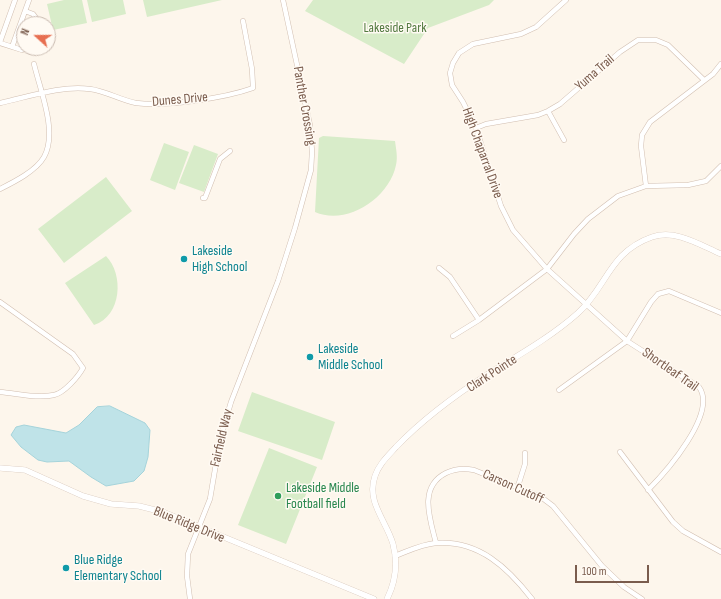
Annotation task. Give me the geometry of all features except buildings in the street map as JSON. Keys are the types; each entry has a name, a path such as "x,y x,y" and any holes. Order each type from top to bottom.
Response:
{"street":[{"path":"15,0 0,43 16,49"},
{"path":"12,48 29,0"},
{"name":"Panther Crossing","path":"278,281 308,184 312,152 310,125 283,0"},
{"name":"High Chaparral Drive","path":"566,0 536,27 521,34 474,44 459,53 453,63 450,73 452,85 463,102 476,128 501,206 510,224 547,269 587,304"},
{"path":"25,11 34,16"},
{"name":"Dunes Drive","path":"41,93 68,89 89,89 107,93 119,99 154,104 237,94 253,88 252,70 242,21"},
{"name":"Yuma Trail","path":"476,128 486,124 538,115 548,111 560,104 620,52 638,40 656,40 668,45 704,80"},
{"path":"0,189 12,184 37,165 44,157 49,144 48,116 34,64"},
{"path":"646,186 641,146 642,135 650,122 713,74 721,64"},
{"path":"0,103 41,93"},
{"path":"548,111 564,140"},
{"path":"203,198 205,198 220,159 230,150"},
{"path":"453,336 479,320 547,269 574,234 602,206 618,196 646,186 697,184 706,181 721,166"},
{"name":"Clark Pointe","path":"387,599 395,578 395,556 392,543 373,499 371,488 381,463 423,422 487,375 528,351 565,324 587,304 614,263 639,242 654,236 672,235 689,239 721,254"},
{"path":"439,268 450,277 479,320"},
{"name":"Fairfield Way","path":"190,599 187,576 188,554 210,499 220,440 231,402 278,281"},
{"path":"559,390 627,341 651,302 658,294 669,291 721,313"},
{"path":"0,302 73,354 83,368 76,379 54,395 36,396 0,392"},
{"name":"Shortleaf Trail","path":"587,304 627,341 699,387 703,392 704,401 700,414 682,450 671,466 648,490"},
{"path":"620,452 678,527 695,539 721,552"},
{"path":"518,486 525,464 525,453"},
{"name":"Blue Ridge Drive","path":"0,468 25,470 83,496 111,504 138,506 163,512 374,599"},
{"name":"Carson Cutoff","path":"436,543 428,505 428,494 434,482 442,475 463,468 518,486 541,496 553,506 602,566 624,587 642,599"},
{"path":"395,556 436,543 467,548 485,554 501,564 514,576 532,599"}],"green space":[{"path":"64,0 82,0 87,23 56,29 56,16 50,16 47,4"},
{"path":"87,0 123,0 126,14 92,22"},
{"path":"143,0 222,0 147,17"},
{"name":"Lakeside Park","path":"313,0 494,0 489,5 428,28 404,64 305,11"},
{"path":"323,136 395,141 397,162 392,177 385,189 375,199 352,212 340,215 327,215 315,212 319,138"},
{"path":"164,143 189,152 175,190 150,180"},
{"path":"194,145 218,154 204,192 179,183"},
{"path":"106,177 132,211 64,263 38,229"},
{"path":"106,256 116,273 117,294 115,304 110,313 103,320 94,325 65,283"},
{"path":"252,392 335,422 322,460 238,431"},
{"name":"Lakeside Middle Football field","path":"269,448 317,467 286,544 238,525"}],"water":[{"path":"110,406 145,423 150,430 148,457 144,471 134,481 106,486 69,461 47,462 38,460 21,447 11,435 16,427 24,425 66,433 79,425 97,407"}],"place":[{"name":"Lakeside High School","path":"184,259"},
{"name":"Lakeside Middle School","path":"310,357"},
{"name":"Lakeside Middle Football field","path":"278,496"},
{"name":"Blue Ridge Elementary School","path":"66,568"}]}
